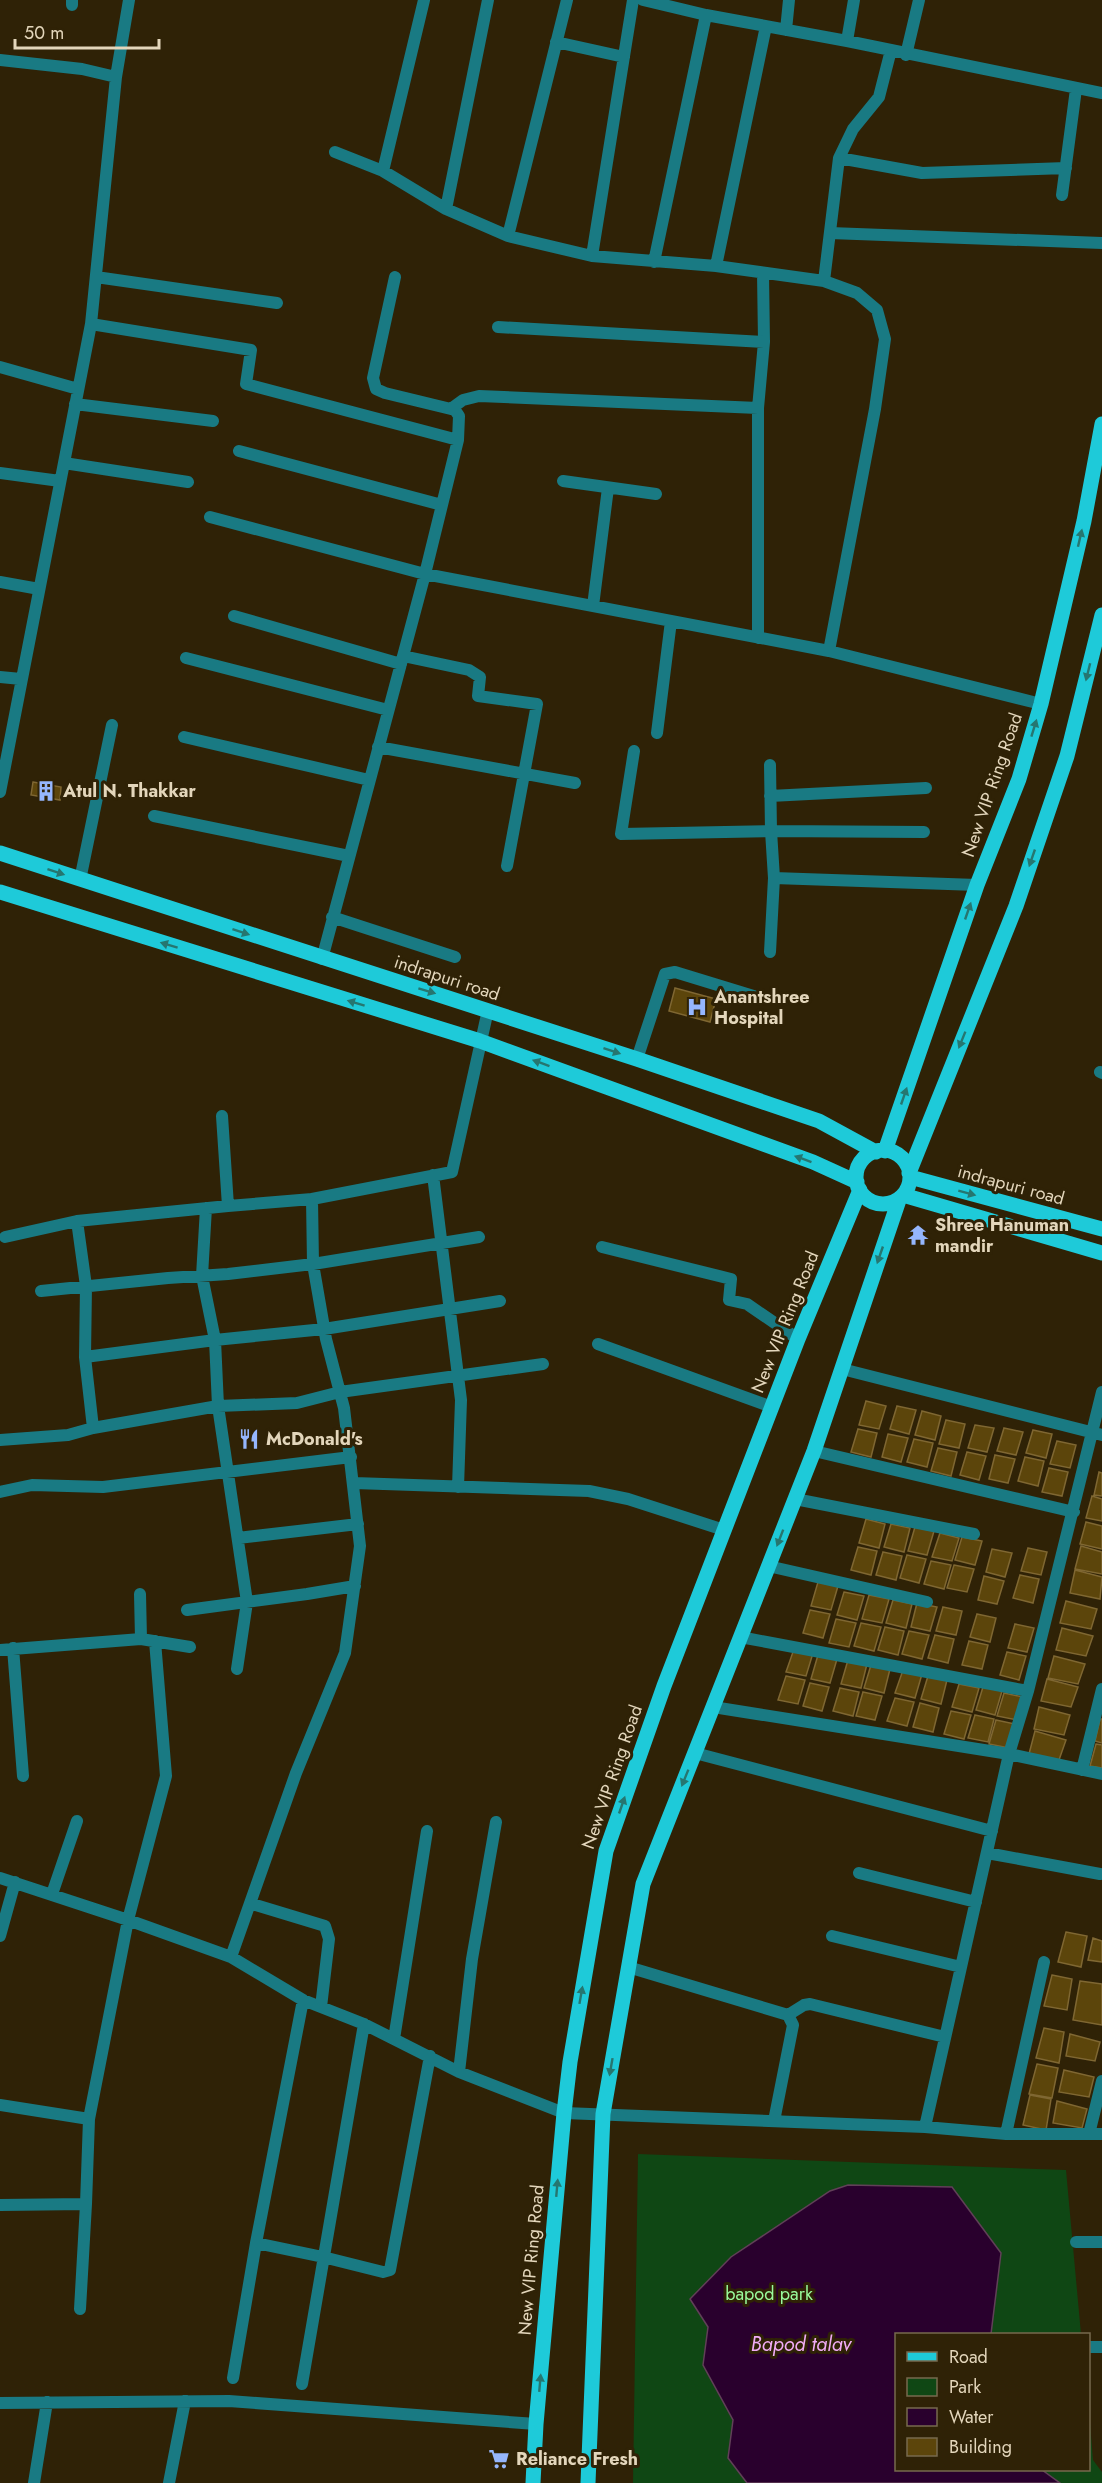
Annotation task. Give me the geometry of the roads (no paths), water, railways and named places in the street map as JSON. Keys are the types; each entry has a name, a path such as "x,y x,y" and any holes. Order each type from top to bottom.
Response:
{"main road":[{"name":"New VIP Ring Road","path":"881,1151 977,885 1019,779 1041,704 1084,521 1102,424"},
{"path":"588,2483 603,2114 643,1884 814,1451 901,1198 909,1187 910,1175 1019,895 1067,756 1102,615"},
{"name":"indrapuri road","path":"0,853 637,1059 819,1121 881,1151"},
{"path":"0,892 480,1041 813,1162 858,1186 865,1197 880,1204 901,1198 1102,1253"},
{"path":"858,1186 859,1165 864,1158 881,1151 897,1155 904,1161 910,1175"},
{"name":"indrapuri road","path":"910,1175 1102,1229"},
{"name":"New VIP Ring Road","path":"533,2483 536,2424 564,2113 570,2062 606,1851 664,1686 858,1186"}],"street":[{"path":"0,792 91,324 117,77 129,0"},
{"path":"383,171 424,0"},
{"path":"446,209 488,0"},
{"path":"508,236 567,0"},
{"path":"592,256 633,0"},
{"path":"786,30 789,0"},
{"path":"847,41 854,0"},
{"path":"906,55 919,0"},
{"path":"651,1 706,15 1102,93"},
{"path":"654,262 706,15"},
{"path":"716,266 766,26"},
{"path":"556,42 624,57"},
{"path":"824,280 839,158 854,129 879,97 891,50"},
{"path":"0,60 82,69 117,77"},
{"path":"1062,195 1076,89"},
{"path":"334,152 383,171 446,209 508,236 592,256 716,266 824,280 857,293 877,310 885,339 829,651"},
{"path":"839,158 922,173 1065,168"},
{"path":"830,233 1102,243"},
{"path":"758,638 758,408 764,342 763,273"},
{"path":"96,277 276,303"},
{"path":"322,959 425,574 458,440 459,416 452,408 376,389 373,378 395,277"},
{"path":"91,324 251,350 246,384 458,440"},
{"path":"498,327 764,342"},
{"path":"0,367 78,388"},
{"path":"452,408 463,399 480,396 758,408"},
{"path":"75,404 213,421"},
{"path":"239,451 442,505"},
{"path":"64,464 188,482"},
{"path":"0,473 60,481"},
{"path":"563,481 656,494"},
{"path":"592,606 608,488"},
{"path":"210,517 425,574 829,651 1041,704"},
{"path":"0,582 39,590"},
{"path":"234,616 402,660 470,670 480,677 478,696 537,704 507,866"},
{"path":"657,733 671,621"},
{"path":"186,658 388,710"},
{"path":"0,677 21,679"},
{"path":"80,879 112,725"},
{"path":"184,737 369,780"},
{"path":"378,747 575,783"},
{"path":"634,751 621,834 771,831 924,832"},
{"path":"770,765 774,878 770,952"},
{"path":"770,796 926,788"},
{"path":"154,816 349,855"},
{"path":"774,878 977,885"},
{"path":"332,917 455,957"},
{"path":"637,1059 663,978 670,972 760,998"},
{"path":"5,1237 77,1221 312,1199 452,1172 455,1168 488,1010"},
{"path":"222,1116 228,1206"},
{"path":"433,1175 460,1400 458,1487"},
{"path":"231,1957 252,1904 296,1773 345,1653 360,1545 351,1457 324,1329 314,1264 312,1199"},
{"path":"206,1208 202,1276 215,1340 218,1406 247,1602 237,1669"},
{"path":"77,1221 86,1286 85,1357 93,1428"},
{"path":"41,1291 314,1264 479,1237"},
{"path":"602,1246 731,1280 729,1300 747,1304 798,1339"},
{"path":"85,1357 324,1329 500,1301"},
{"path":"598,1344 772,1407"},
{"path":"0,1440 68,1435 93,1428 218,1406 297,1403 339,1392 543,1364"},
{"path":"842,1369 1097,1434"},
{"path":"925,2127 1009,1754 1097,1434 1102,1392"},
{"path":"814,1451 1074,1512"},
{"path":"0,1492 32,1485 103,1487 351,1457"},
{"path":"354,1484 590,1491 609,1494 724,1530"},
{"path":"795,1499 974,1534"},
{"path":"238,1538 358,1524"},
{"path":"768,1566 927,1602"},
{"path":"187,1610 355,1586"},
{"path":"140,1594 141,1639"},
{"path":"740,1637 1028,1691"},
{"path":"0,1650 141,1639 190,1647"},
{"path":"80,2309 89,2119 128,1920 166,1776 155,1641"},
{"path":"13,1648 23,1776"},
{"path":"1082,1770 1102,1689"},
{"path":"712,1707 1009,1754 1102,1774"},
{"path":"695,1752 992,1831"},
{"path":"52,1894 77,1821"},
{"path":"459,2072 472,1959 496,1822"},
{"path":"394,2039 427,1832"},
{"path":"987,1853 1100,1874"},
{"path":"859,1873 976,1902"},
{"path":"0,1878 231,1957 303,2000 364,2024 459,2072 564,2113 925,2127 1006,2134 1096,2134 1102,2081"},
{"path":"0,1936 15,1882"},
{"path":"252,1904 325,1926 328,1939 321,2007"},
{"path":"832,1936 961,1967"},
{"path":"1006,2134 1044,1962"},
{"path":"628,1967 788,2015 810,2004 945,2037"},
{"path":"233,2378 256,2243 303,2000"},
{"path":"774,2121 793,2025 788,2015"},
{"path":"302,2384 364,2024"},
{"path":"256,2243 383,2272 390,2270 430,2056"},
{"path":"0,2105 89,2119"},
{"path":"0,2205 86,2204"},
{"path":"1076,2242 1102,2242"},
{"path":"169,2483 184,2401"},
{"path":"0,2403 229,2401 536,2424"},
{"path":"34,2483 47,2402"}],"water":[{"name":"Bapod talav","path":"848,2185 952,2187 1001,2253 991,2333 895,2333 895,2471 1043,2471 1060,2483 747,2483 728,2458 733,2420 703,2365 708,2327 690,2299 731,2257 830,2191"}],"place":[{"name":"Atul N. Thakkar","path":"46,791"},
{"name":"Anantshree Hospital","path":"697,1007"},
{"name":"Shree Hanuman mandir","path":"918,1235"},
{"name":"McDonald's","path":"249,1439"},
{"name":"Reliance Fresh","path":"499,2459"}],"park label":[{"name":"bapod park","path":"769,2294"}]}
